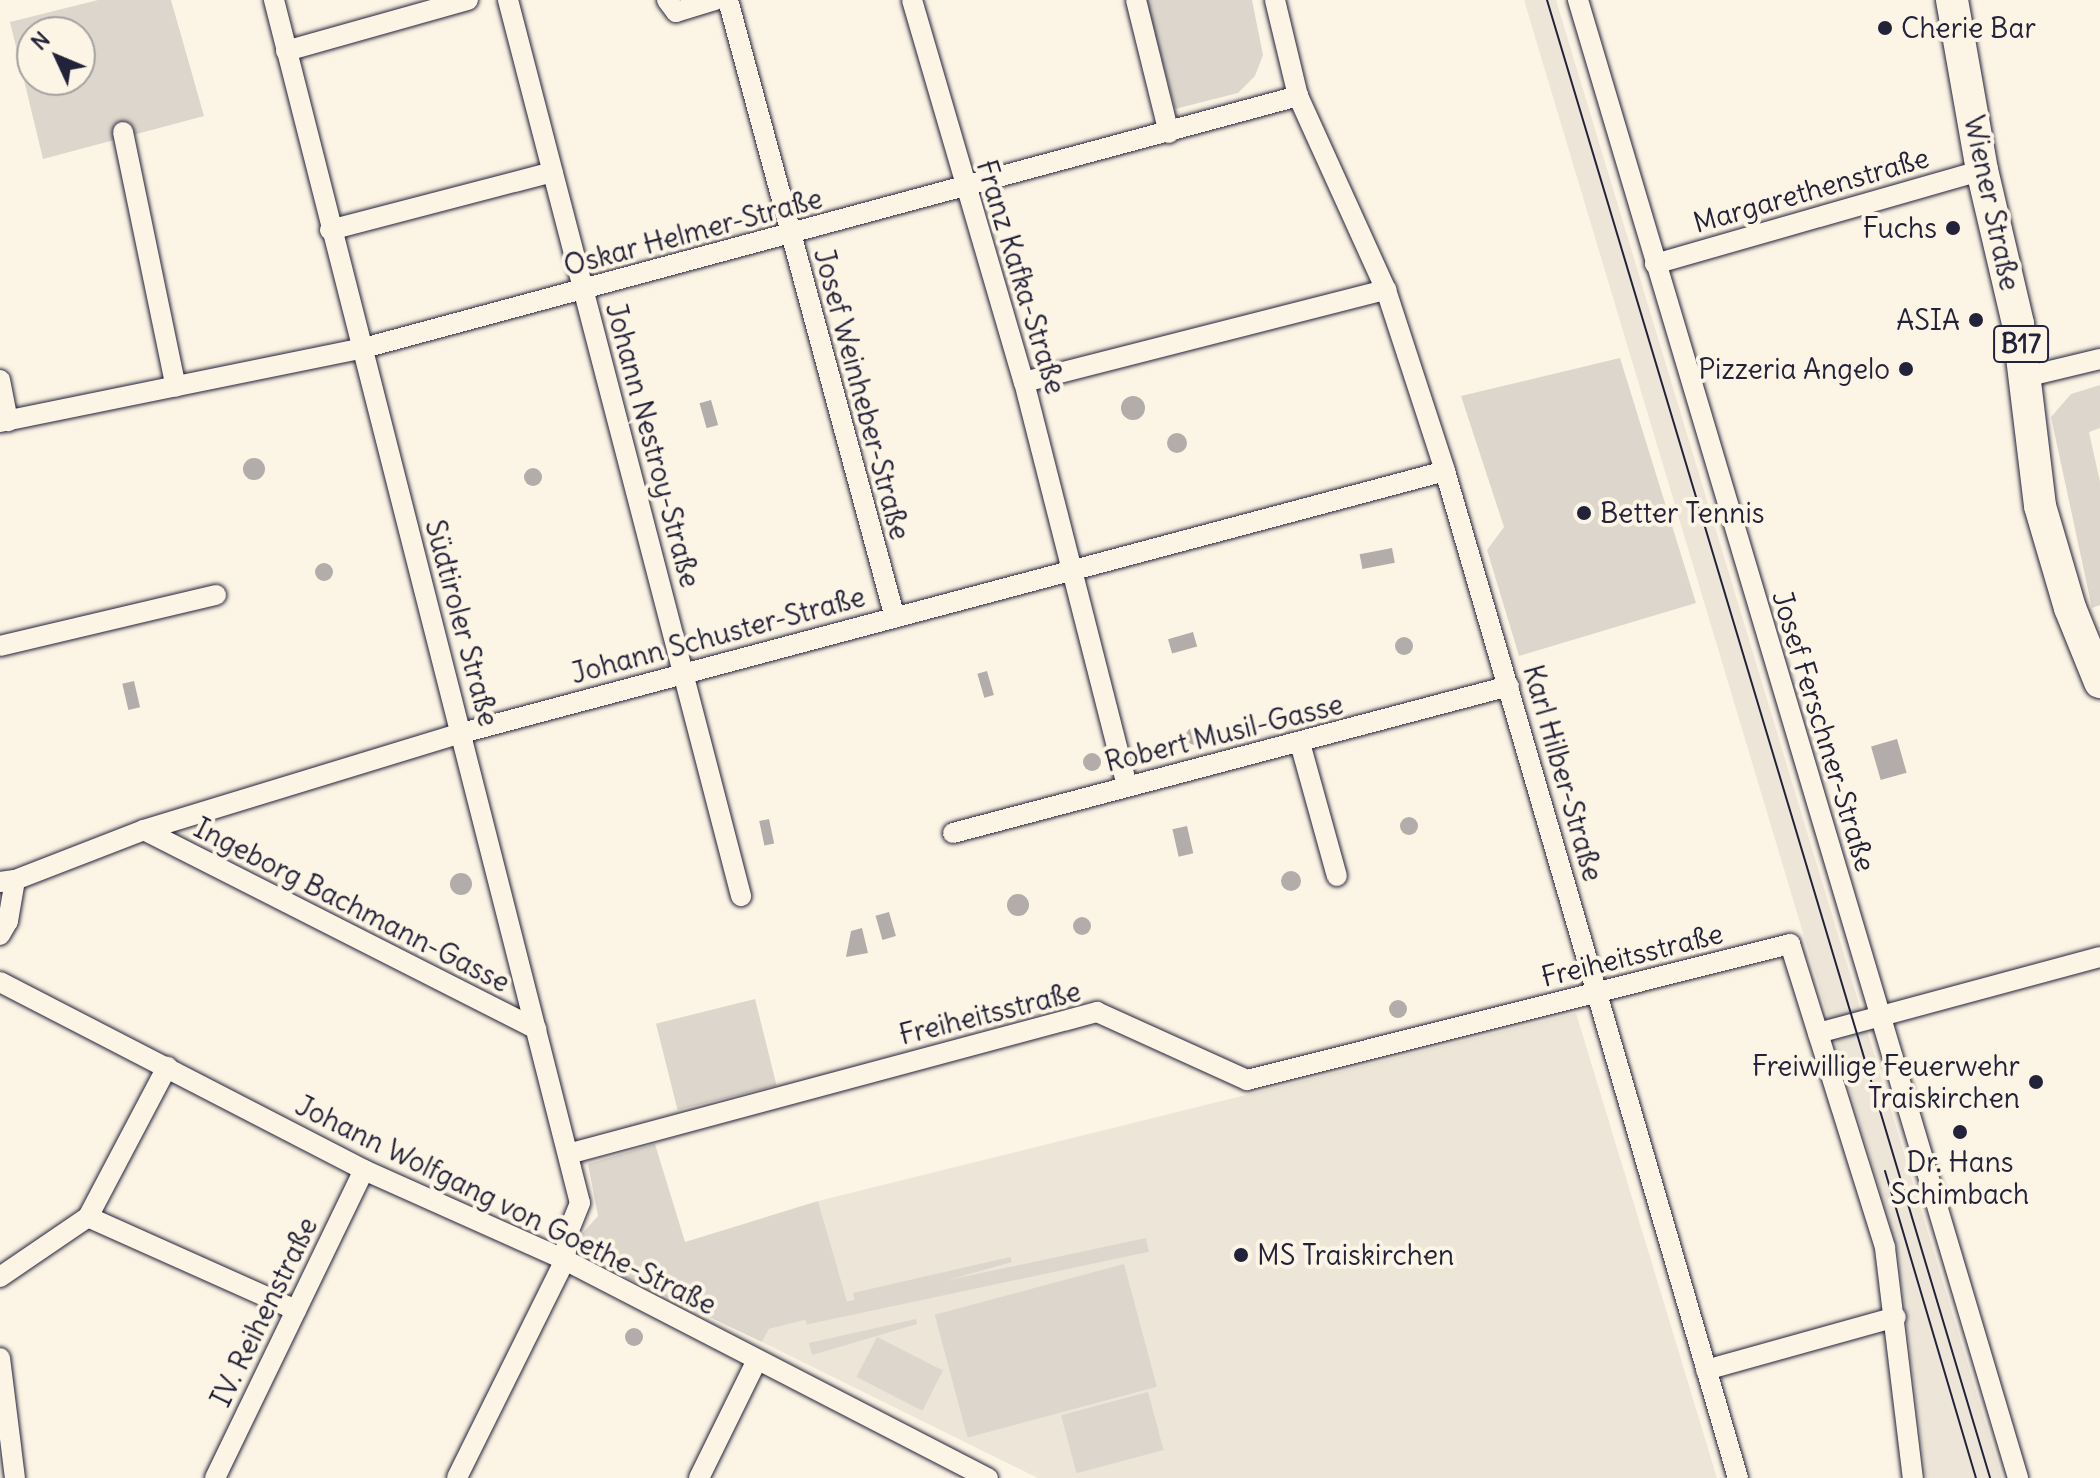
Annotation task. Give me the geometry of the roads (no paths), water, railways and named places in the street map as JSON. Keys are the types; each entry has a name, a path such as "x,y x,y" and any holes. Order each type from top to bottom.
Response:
{"main road":[{"name":"Wiener Straße","path":"1952,0 1982,170 2018,324 2040,506 2070,608 2100,682"}],"street":[{"name":"Südtiroler Straße","path":"274,0 360,349 462,733 580,1203 568,1232 565,1260 457,1478"},
{"path":"286,51 468,0"},
{"name":"Johann Nestroy-Straße","path":"508,0 741,896"},
{"path":"667,0 676,12 715,0"},
{"name":"Josef Weinheber-Straße","path":"728,0 789,235 895,618"},
{"name":"Franz Kafka-Straße","path":"912,0 963,186 1024,382 1075,571 1127,786"},
{"path":"1136,0 1169,133"},
{"path":"1275,0 1298,96"},
{"name":"Josef Ferschner-Straße","path":"1578,0 2018,1478"},
{"name":"Oskar Helmer-Straße","path":"4,422 360,349 1298,96"},
{"name":"Karl Hilber-Straße","path":"1298,96 1386,290 1445,471 1738,1478"},
{"path":"123,132 176,387"},
{"name":"Margarethenstraße","path":"1655,264 1982,170"},
{"path":"330,230 553,172"},
{"path":"1024,382 1386,290"},
{"path":"2025,377 2100,359"},
{"path":"0,380 4,422"},
{"name":"Johann Schuster-Straße","path":"7,881 144,830 462,733 1445,471"},
{"path":"0,646 216,595"},
{"name":"Robert Musil-Gasse","path":"953,833 1509,686"},
{"path":"1300,743 1337,876"},
{"name":"Ingeborg Bachmann-Gasse","path":"144,830 536,1029"},
{"path":"0,935 8,921 7,881"},
{"name":"Freiheitsstraße","path":"568,1154 1097,1012 1247,1080 1790,944 1818,1033"},
{"path":"1913,1478 1896,1317 1885,1248 1818,1033 1879,1013 2100,957"},
{"name":"Johann Wolfgang von Goethe-Straße","path":"0,982 364,1170 565,1260 757,1360 948,1470 988,1478"},
{"path":"0,1277 88,1217 167,1067"},
{"name":"IV. Reihenstraße","path":"215,1478 364,1170"},
{"path":"88,1217 296,1310"},
{"path":"1706,1370 1896,1317"},
{"path":"0,1358 15,1478"},
{"path":"699,1478 757,1360"}],"tram line":[{"path":"1547,0 1990,1478"},
{"path":"1885,1171 1976,1478"}],"place":[{"name":"Cherie Bar","path":"1885,28"},
{"name":"Fuchs","path":"1953,228"},
{"name":"ASIA","path":"1976,320"},
{"name":"Pizzeria Angelo","path":"1906,369"},
{"name":"Better Tennis","path":"1584,513"},
{"name":"Freiwillige Feuerwehr Traiskirchen","path":"2036,1082"},
{"name":"Dr. Hans Schimbach","path":"1960,1132"},
{"name":"MS Traiskirchen","path":"1241,1255"}]}
